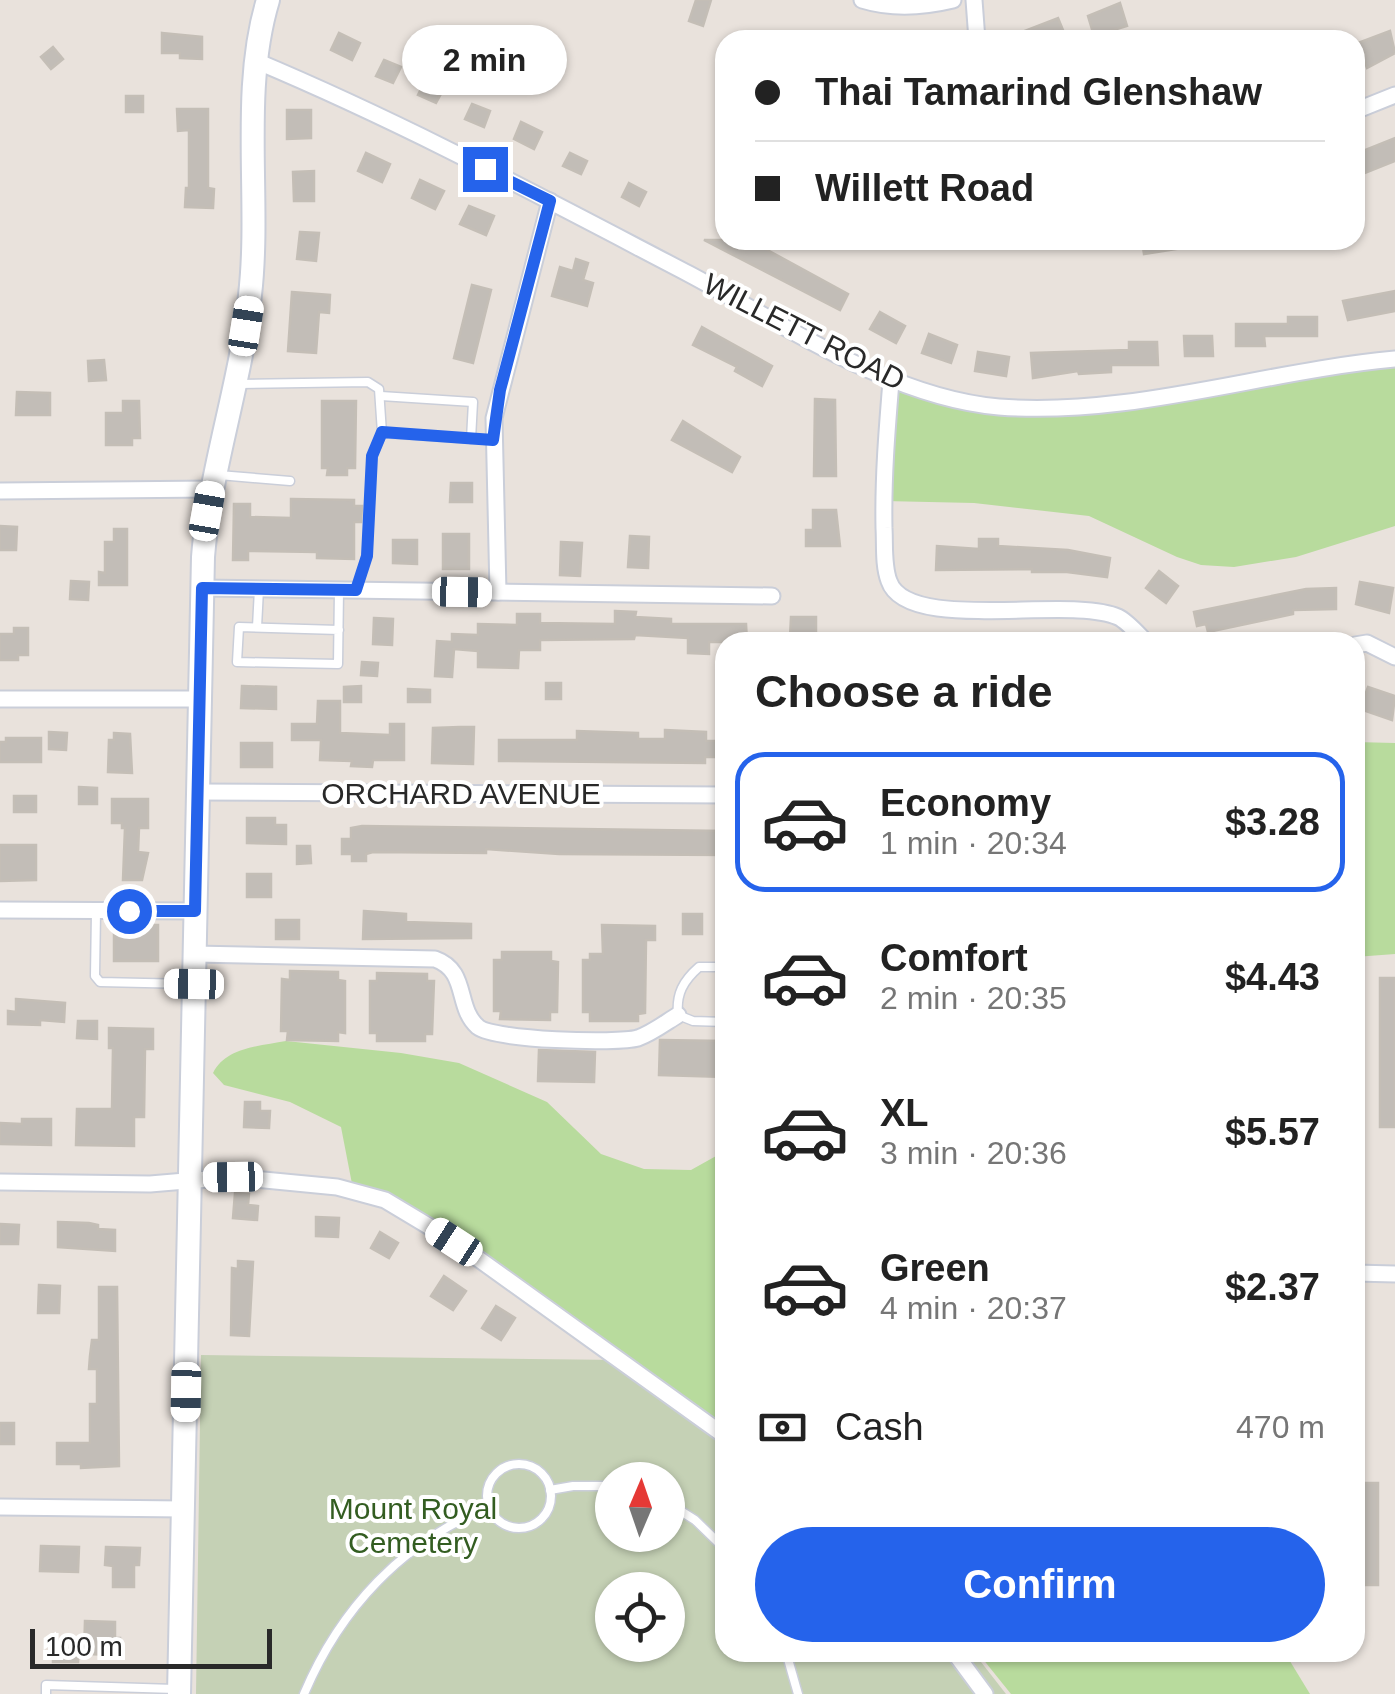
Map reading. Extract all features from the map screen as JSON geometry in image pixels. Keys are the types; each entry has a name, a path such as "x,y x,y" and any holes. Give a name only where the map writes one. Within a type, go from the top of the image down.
{"main road":[{"path":"179,1692 202,588 213,482 250,298 256,60 268,0"}],"street":[{"path":"862,0 928,6 953,0"},
{"path":"974,0 976,30"},
{"name":"WILLETT ROAD","path":"256,60 322,88 550,201 891,381 958,401 996,406 1110,406 1326,366 1395,359"},
{"path":"1365,107 1395,95"},
{"path":"498,592 493,440 500,390 550,201"},
{"path":"891,381 884,478 885,568 890,586 902,598 936,608 1072,610 1118,616 1135,632"},
{"path":"0,491 213,482"},
{"path":"202,588 772,596"},
{"path":"1365,643 1395,657"},
{"path":"0,699 199,698"},
{"name":"ORCHARD AVENUE","path":"197,792 715,795"},
{"path":"0,910 195,911"},
{"path":"194,954 435,960 452,967 478,1026 502,1037 632,1039 678,1016"},
{"path":"0,1182 150,1184 233,1177 353,1189 385,1200 454,1242 715,1429"},
{"path":"1365,1273 1395,1274"},
{"path":"0,1506 183,1509"},
{"path":"962,1662 986,1694"}],"lane":[{"path":"234,384 368,382 379,388 382,432 372,456 367,556 347,590 339,630 338,664 237,662 239,627 339,630"},
{"path":"382,396 472,402 471,439"},
{"path":"382,432 493,440"},
{"path":"213,482 290,482"},
{"path":"257,628 258,589"},
{"path":"96,910 95,976 100,982 194,984"},
{"path":"715,968 699,967 686,979 677,1000 678,1016 715,1021"},
{"path":"513,1464 536,1469 550,1490 548,1510 529,1526 503,1524 489,1508 489,1484 499,1471 513,1464"},
{"path":"550,1490 595,1486"},
{"path":"304,1694 336,1631 379,1578 433,1535 489,1508"},
{"path":"685,1513 715,1539"},
{"path":"789,1662 798,1694"},
{"path":"46,1694 46,1685 179,1692"}],"green space":[{"path":"1395,359 1395,526 1296,557 1234,567 1201,565 1089,516 974,503 884,501 891,381 1034,408"},
{"path":"1365,742 1395,743 1395,954 1365,956"},
{"path":"286,1041 459,1063 547,1102 601,1154 644,1169 691,1170 715,1157 715,1429 537,1300 353,1189 341,1127 290,1102 224,1085 213,1073 226,1058 255,1046"},
{"name":"Mount Royal Cemetery","path":"201,1355 621,1360 715,1428 715,1662 981,1662 1006,1694 196,1694"},
{"path":"985,1662 1290,1662 1310,1694 1011,1694"}],"building":[{"path":"696,0 711,0 703,26 689,21"},
{"path":"1120,3 1127,26 1092,30 1088,16"},
{"path":"1058,18 1063,30 1027,30"},
{"path":"1390,31 1395,53 1367,68 1365,40"},
{"path":"162,33 202,37 202,59 162,53"},
{"path":"339,33 360,43 352,60 331,50"},
{"path":"53,47 63,59 51,69 41,57"},
{"path":"384,60 401,67 393,83 376,76"},
{"path":"425,81 443,90 436,103 418,95"},
{"path":"126,96 143,96 143,112 126,112"},
{"path":"472,104 490,111 484,127 465,119"},
{"path":"177,109 208,109 208,188 214,189 213,208 185,207 189,188 189,130 178,131"},
{"path":"287,110 311,110 311,138 287,139"},
{"path":"521,122 542,132 534,149 514,139"},
{"path":"1395,138 1395,161 1365,173 1365,150"},
{"path":"366,153 390,164 382,182 358,171"},
{"path":"570,153 587,161 581,174 563,166"},
{"path":"314,171 314,201 294,201 293,172"},
{"path":"420,180 444,191 435,209 412,198"},
{"path":"629,183 646,192 639,206 622,197"},
{"path":"469,206 494,216 486,235 460,224"},
{"path":"300,232 319,233 316,261 297,259"},
{"path":"723,250 767,250 848,294 840,310"},
{"path":"576,259 588,263 583,280 593,283 587,306 552,296 560,267 573,271"},
{"path":"472,285 491,290 473,363 454,358"},
{"path":"1395,291 1395,311 1348,320 1343,301"},
{"path":"292,292 330,295 329,313 319,312 316,353 288,351"},
{"path":"880,312 905,326 896,343 870,329"},
{"path":"1288,317 1317,317 1317,336 1264,336 1265,346 1236,346 1236,324 1288,324"},
{"path":"702,327 772,366 762,386 735,371 737,367 693,345"},
{"path":"929,334 957,345 951,363 922,353"},
{"path":"1184,336 1212,336 1213,356 1185,356"},
{"path":"1129,342 1157,342 1158,365 1111,365 1111,372 1078,371 1033,378 1031,353 1129,350"},
{"path":"978,352 1009,357 1006,376 975,371"},
{"path":"104,360 106,380 89,381 88,361"},
{"path":"17,392 50,393 50,415 16,415"},
{"path":"815,399 835,400 836,476 814,476"},
{"path":"123,401 139,401 140,438 132,438 132,445 106,445 106,413 123,413"},
{"path":"322,401 356,401 355,468 347,468 347,475 327,475 328,468 322,468"},
{"path":"683,421 740,457 732,472 672,440"},
{"path":"451,483 472,483 472,502 450,502"},
{"path":"291,499 354,500 354,506 362,506 361,522 354,522 354,559 317,558 317,552 248,551 248,560 233,560 234,504 250,504 250,517 291,518"},
{"path":"813,510 836,510 840,546 806,546 806,530 813,530"},
{"path":"0,526 17,527 16,550 0,550"},
{"path":"114,529 127,529 127,585 99,585 99,572 105,573 105,542 114,542"},
{"path":"443,534 469,534 469,569 443,569"},
{"path":"630,536 649,537 648,568 628,567"},
{"path":"979,539 998,539 998,546 1068,550 1110,558 1107,577 1032,569 936,570 937,546 979,549"},
{"path":"393,540 417,540 417,564 393,563"},
{"path":"561,542 582,543 580,576 560,575"},
{"path":"1159,571 1178,586 1166,603 1146,588"},
{"path":"71,581 89,582 88,600 70,599"},
{"path":"1360,582 1393,588 1389,613 1356,604"},
{"path":"1336,588 1336,609 1293,610 1293,614 1208,632 1206,624 1197,626 1194,612 1306,589"},
{"path":"615,611 636,612 635,617 671,619 671,624 746,624 746,632 715,632 715,642 709,642 709,654 688,653 688,638 635,635 634,639 540,640 540,650 519,650 518,668 478,667 478,651 454,649 452,677 435,676 437,641 452,642 452,634 478,635 478,624 517,625 517,614 540,614 540,623 615,624"},
{"path":"791,617 816,617 816,632 790,632"},
{"path":"374,618 393,619 392,645 373,644"},
{"path":"14,628 28,628 28,655 18,655 18,660 0,660 0,634 14,634"},
{"path":"362,662 378,663 377,676 361,675"},
{"path":"546,683 561,683 561,699 546,699"},
{"path":"242,686 276,687 276,709 241,708"},
{"path":"361,686 361,702 344,702 344,687"},
{"path":"1368,687 1395,696 1392,720 1365,711"},
{"path":"408,689 430,690 430,702 408,702"},
{"path":"318,701 340,701 340,733 390,735 390,724 404,724 404,760 373,760 372,767 351,766 352,761 320,760 321,740 292,740 292,724 317,724"},
{"path":"474,727 473,764 432,763 433,728"},
{"path":"665,730 706,732 706,741 715,741 715,757 705,757 705,763 499,761 499,740 577,740 577,731 638,733 638,739 665,739"},
{"path":"49,732 67,733 66,750 49,749"},
{"path":"114,733 130,734 132,773 108,772 109,740 114,740"},
{"path":"6,738 41,738 41,762 0,762 0,742 6,742"},
{"path":"241,743 272,743 272,767 241,767"},
{"path":"79,787 97,788 97,804 79,804"},
{"path":"14,796 36,796 36,812 14,812"},
{"path":"112,799 148,799 148,828 139,828 138,852 148,853 142,880 123,880 125,828 122,823 112,823"},
{"path":"247,818 275,818 275,825 286,825 286,844 247,843"},
{"path":"351,828 715,831 715,855 559,854 486,849 486,853 373,852 366,854 366,861 352,861 352,854 342,854 342,839 351,839"},
{"path":"0,845 36,845 36,880 0,881"},
{"path":"297,846 310,846 311,863 297,864"},
{"path":"247,874 271,874 271,897 247,897"},
{"path":"364,911 406,914 406,922 471,924 471,938 363,939"},
{"path":"683,914 702,914 702,934 683,934"},
{"path":"276,920 299,920 299,939 276,939"},
{"path":"114,925 158,925 158,961 114,961"},
{"path":"602,925 655,926 655,940 646,940 645,1013 638,1014 638,1021 590,1021 590,1012 583,1012 583,960 590,960 590,954 603,954"},
{"path":"502,952 551,952 551,961 558,962 557,1012 550,1012 550,1020 500,1019 501,1011 494,1011 494,960 502,960"},
{"path":"290,971 338,972 338,980 345,981 345,1033 338,1032 338,1041 287,1040 288,1031 281,1031 282,979 290,980"},
{"path":"377,973 427,974 427,981 434,981 432,1034 425,1034 425,1041 377,1041 377,1033 370,1033 370,981 377,981"},
{"path":"1380,978 1395,978 1395,1127 1380,1127"},
{"path":"16,999 65,1003 64,1022 8,1024 8,1011 16,1012"},
{"path":"78,1021 97,1021 97,1039 77,1038"},
{"path":"109,1028 153,1029 153,1049 145,1049 144,1117 134,1117 134,1146 76,1145 77,1109 112,1109 113,1048 109,1048"},
{"path":"660,1040 715,1041 715,1077 659,1075"},
{"path":"539,1050 595,1052 594,1082 538,1081"},
{"path":"245,1102 260,1102 260,1111 270,1111 269,1128 244,1127"},
{"path":"22,1119 51,1119 51,1145 0,1144 0,1123 22,1124"},
{"path":"235,1193 249,1194 248,1205 258,1206 257,1220 233,1218"},
{"path":"316,1217 339,1218 338,1237 316,1236"},
{"path":"58,1222 89,1223 98,1225 98,1229 115,1230 115,1251 58,1247"},
{"path":"0,1224 19,1225 18,1244 0,1244"},
{"path":"380,1232 398,1243 389,1258 371,1248"},
{"path":"238,1261 253,1262 249,1336 231,1335 232,1268 238,1269"},
{"path":"444,1276 466,1291 453,1310 431,1296"},
{"path":"39,1285 60,1286 59,1313 38,1313"},
{"path":"99,1287 117,1287 119,1466 81,1468 81,1464 57,1464 57,1443 90,1443 90,1404 97,1404 97,1369 89,1369 92,1340 99,1340"},
{"path":"496,1306 515,1318 501,1340 482,1328"},
{"path":"0,1423 14,1423 14,1444 0,1444"},
{"path":"1365,1483 1378,1483 1378,1585 1365,1585"},
{"path":"41,1546 79,1547 78,1572 40,1571"},
{"path":"106,1547 140,1548 139,1565 134,1565 134,1587 113,1587 113,1566 105,1565"},
{"path":"85,1621 115,1622 120,1655 84,1654"},
{"path":"53,1648 79,1649 78,1662 53,1662"}],"route":[{"path":"129,911 195,911 202,588 356,590 367,556 372,456 382,432 493,440 500,390 550,201 485,169"}]}
